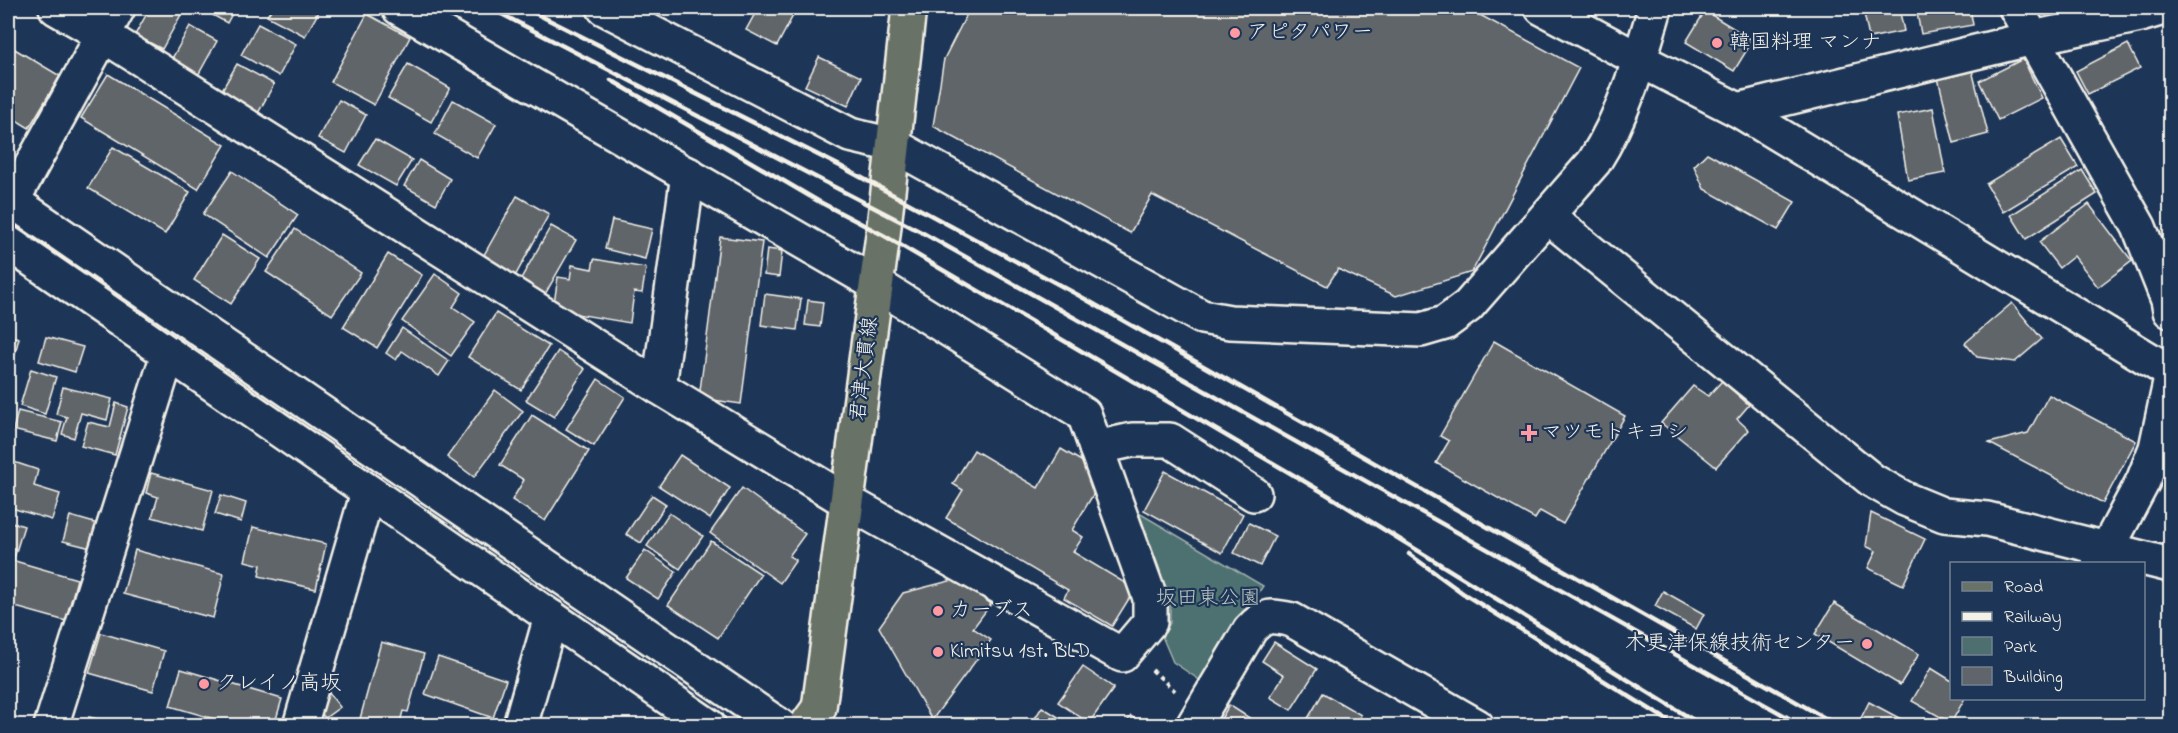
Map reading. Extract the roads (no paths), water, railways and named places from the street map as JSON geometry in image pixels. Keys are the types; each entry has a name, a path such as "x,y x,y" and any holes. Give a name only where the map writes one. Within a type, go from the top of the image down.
{"main road":[{"name":"君津大貫線","path":"806,726 819,708 848,502 909,8"}],"street":[{"path":"56,8 110,21 659,387 848,502 1122,655 1150,622 1150,598 1084,414 876,284 399,8"},
{"path":"604,8 850,135 893,145 1202,317 1230,322 1421,330 1444,323 1468,306 1594,162 1608,140 1640,60 1655,8"},
{"path":"1542,8 1738,110 2170,372"},
{"path":"2016,8 2139,227 2168,300 2170,311"},
{"path":"1738,110 2163,8"},
{"path":"110,21 10,199 780,726"},
{"path":"659,387 688,174"},
{"path":"1547,216 1873,481 1905,499 1944,515 1987,519 2103,557 2145,562"},
{"path":"8,243 709,726"},
{"path":"51,726 168,354"},
{"path":"2103,557 2156,448 2170,383"},
{"path":"1096,448 1132,440 1170,440 1254,494"},
{"path":"300,726 368,492"},
{"path":"2145,562 2170,565"},
{"path":"1197,719 1250,630 1260,619 1275,616 1292,620 1477,726"},
{"path":"520,726 551,617"}],"railway":[{"path":"490,8 923,233 1803,726"},
{"path":"525,8 840,166 1078,295 1839,726"},
{"path":"611,80 818,201 883,235 1326,494 1703,726"},
{"path":"1409,554 1464,594 1677,726"}],"place":[{"name":"アピタパワー","path":"1235,33"},
{"name":"韓国料理 マンナ","path":"1717,43"},
{"name":"マツモトキヨシ","path":"1529,433"},
{"name":"カーブス","path":"938,611"},
{"name":"木更津保線技術センター","path":"1867,644"},
{"name":"Kimitsu 1st. BLD","path":"938,652"},
{"name":"クレイノ高坂","path":"204,684"}],"park label":[{"name":"坂田東公園","path":"1208,599"}]}
